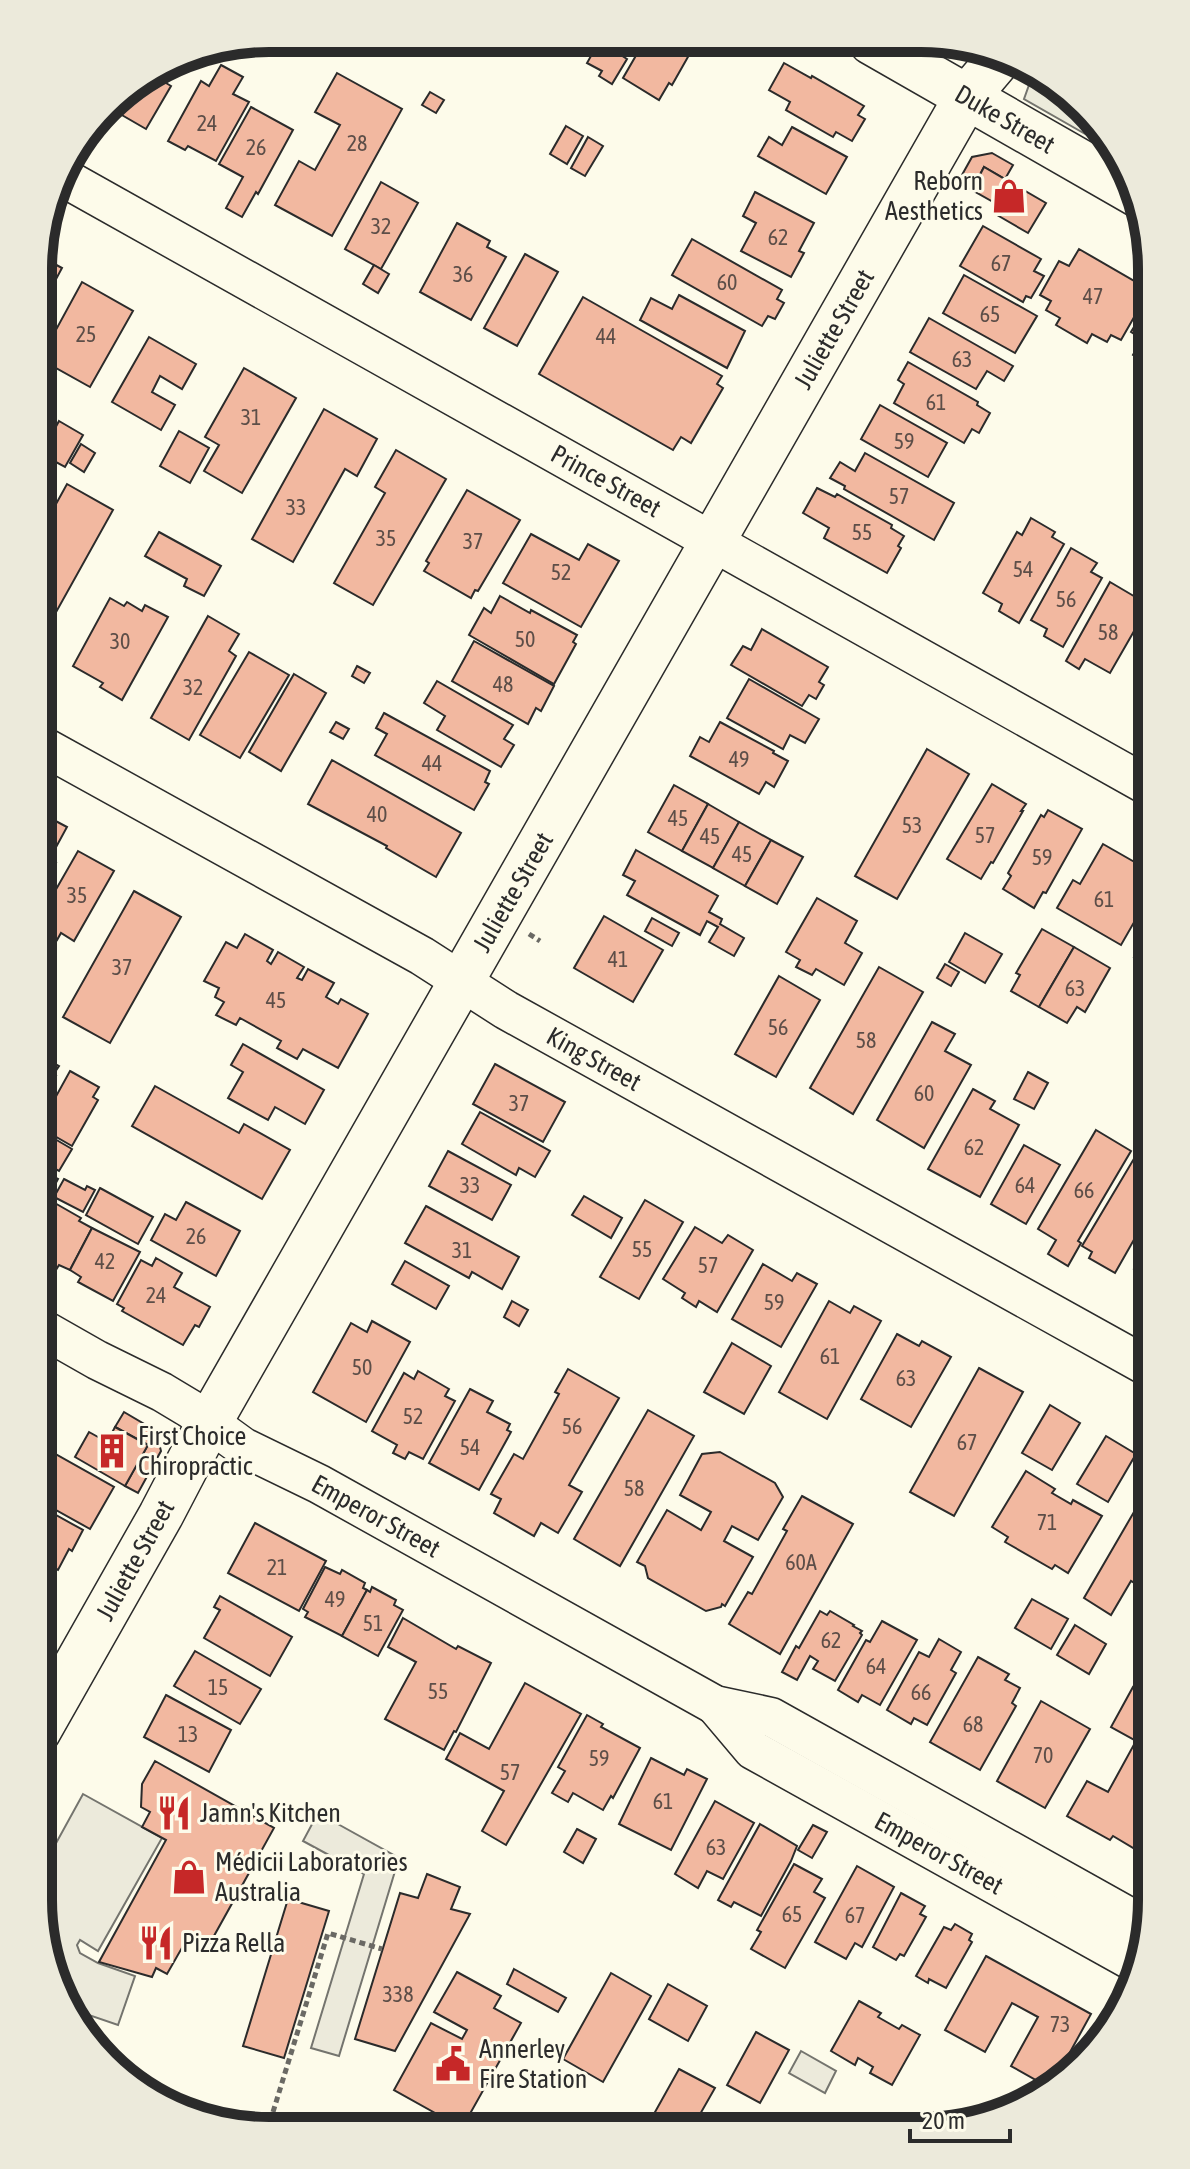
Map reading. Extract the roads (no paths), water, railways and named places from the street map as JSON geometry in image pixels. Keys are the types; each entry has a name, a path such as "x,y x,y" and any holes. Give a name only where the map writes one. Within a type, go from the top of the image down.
{"main road":[{"name":"Duke Street","path":"888,52 1121,185"},
{"name":"Juliette Street","path":"52,1707 161,1515 209,1423 966,98 994,65"}],"street":[{"name":"Prince Street","path":"71,182 1138,780"},
{"name":"King Street","path":"52,751 422,956 506,1010 1138,1361"},
{"name":"Emperor Street","path":"52,1334 162,1392 243,1447 319,1484 715,1705 771,1717 1137,1921"},
{"name":"Emperor Street","path":"715,1705 753,1750 1129,1959"}],"place":[{"name":"Reborn Aesthetics","path":"1009,196"},
{"name":"First Choice Chiropractic","path":"112,1451"},
{"name":"Jamn's Kitchen","path":"174,1813"},
{"name":"Médicii Laboratories Australia","path":"189,1877"},
{"name":"Pizza Rella","path":"156,1943"},
{"name":"Annerley Fire Station","path":"453,2064"}]}
